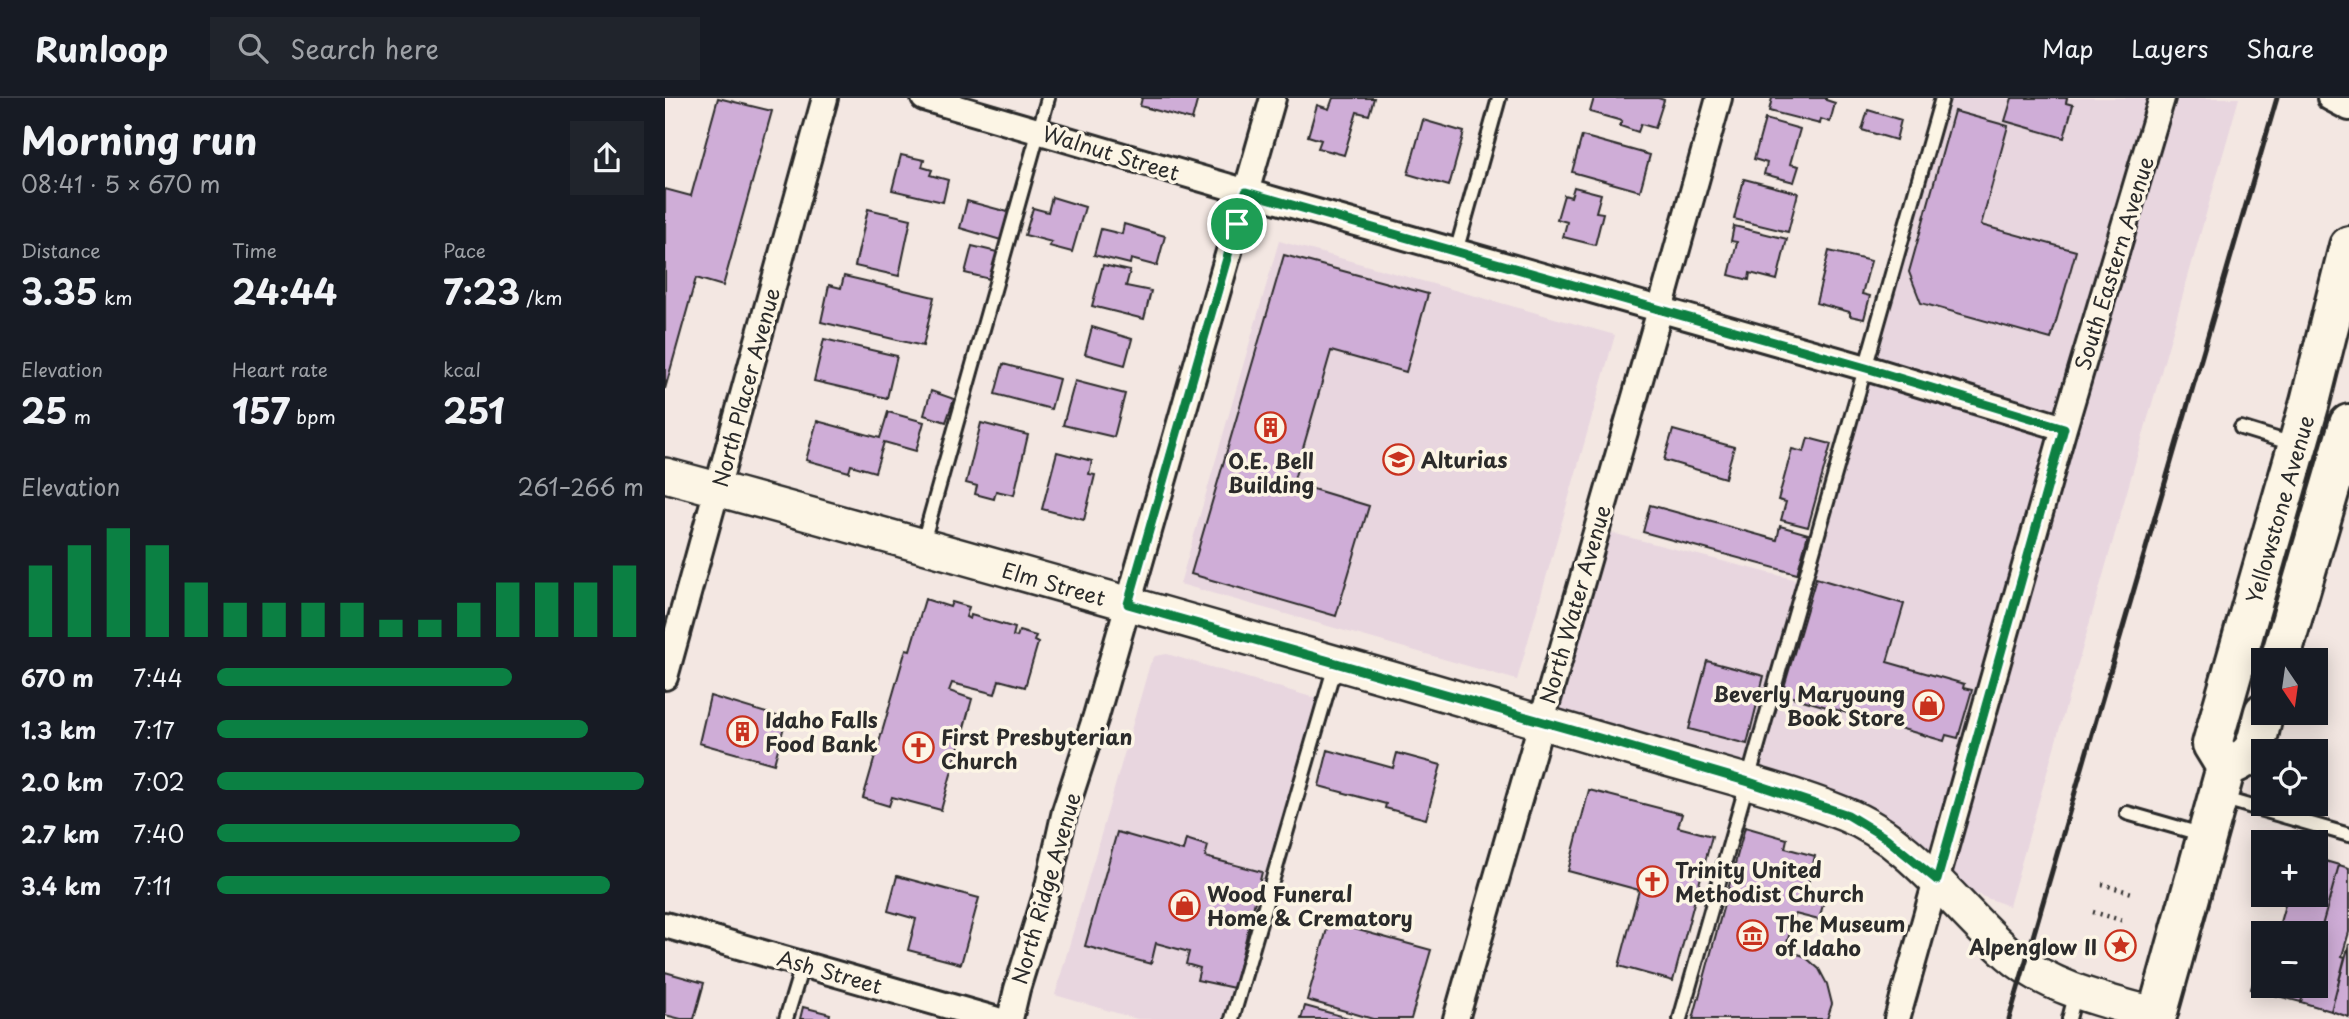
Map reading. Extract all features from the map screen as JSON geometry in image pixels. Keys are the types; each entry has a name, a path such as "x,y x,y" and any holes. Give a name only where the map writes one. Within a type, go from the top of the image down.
{"highway":[{"name":"Yellowstone Avenue","path":"2222,782 2212,744 2310,402 2349,246"},
{"name":"Yellowstone Avenue","path":"2284,648 2341,482 2349,424"},
{"path":"2156,1017 2222,782 2252,753 2260,725"}],"street":[{"name":"North Placer Avenue","path":"665,677 825,98"},
{"name":"Walnut Street","path":"924,98 1866,368 2064,428"},
{"name":"North Ridge Avenue","path":"1010,1019 1046,895 1065,811 1128,604 1273,98"},
{"name":"North Water Avenue","path":"1456,1019 1719,98"},
{"name":"South Eastern Avenue","path":"1897,1019 2064,428 2162,98"},
{"path":"2330,98 2349,108"},
{"name":"Elm Street","path":"665,475 1540,721 1749,782 1848,815 1886,838 1937,880 2010,956 2072,1006 2156,1017"},
{"name":"Ash Street","path":"665,925 994,1019"}],"lane":[{"path":"922,546 1048,98"},
{"path":"1456,251 1499,98"},
{"path":"1680,1019 1942,98"},
{"path":"2241,428 2297,446"},
{"path":"1232,1019 1331,679 1349,667"},
{"path":"2222,782 2349,835"},
{"path":"2127,813 2207,836"},
{"path":"786,1019 803,963"}],"path":[{"path":"2102,884 2132,893"},
{"path":"2093,912 2124,921"}],"shaded area":[{"path":"1942,98 2239,98 2009,906 1937,880 1886,838 1540,721 1596,529 1805,582"},
{"name":"Alturias","path":"1279,241 1615,335 1517,680 1180,584"},
{"path":"1167,654 1318,699 1224,1019 1137,1019 1055,995 1150,664 1155,656"}],"building":[{"path":"718,98 772,111 723,286 696,278 665,389 665,189 691,196"},
{"path":"1142,98 1198,98 1192,120 1140,106"},
{"path":"1333,98 1374,98 1369,115 1357,112 1344,155 1318,148 1321,140 1308,136 1317,105 1329,109"},
{"path":"1594,98 1664,100 1655,128 1641,124 1638,132 1620,126 1622,121 1590,112"},
{"path":"1772,98 1826,98 1835,103 1830,122 1821,119 1820,124 1769,111"},
{"path":"2012,98 2067,98 2066,103 2073,105 2064,138 2005,121"},
{"path":"1868,110 1901,120 1896,140 1862,130"},
{"path":"1954,111 2008,126 1981,225 2076,251 2051,339 1921,303 1909,272"},
{"path":"1765,119 1800,129 1790,164 1799,166 1794,182 1764,174 1767,163 1754,159"},
{"path":"1423,120 1464,132 1449,186 1408,174"},
{"path":"1582,136 1650,155 1640,191 1572,172"},
{"path":"901,155 924,160 922,167 932,170 930,175 948,180 943,202 892,190"},
{"path":"1744,179 1798,193 1788,232 1734,219"},
{"path":"1574,187 1601,194 1596,212 1603,213 1595,245 1563,237 1567,222 1557,219 1564,195 1571,197"},
{"path":"1052,197 1085,207 1072,252 1049,246 1052,242 1025,235 1033,208 1048,212"},
{"path":"967,201 1008,212 1001,240 960,228"},
{"path":"868,209 911,219 899,276 855,266"},
{"path":"1124,224 1165,236 1157,266 1131,259 1130,264 1094,255 1101,229 1122,234"},
{"path":"1734,226 1787,239 1777,280 1750,273 1749,280 1729,275 1737,242 1731,241"},
{"path":"972,246 997,252 990,279 965,273"},
{"path":"1829,251 1871,261 1862,294 1870,296 1864,319 1850,316 1850,312 1816,303"},
{"name":"O.E. Bell Building","path":"1284,255 1428,294 1406,372 1331,351 1293,483 1369,506 1336,616 1191,574"},
{"path":"1103,265 1130,271 1126,286 1151,291 1144,319 1092,306"},
{"path":"844,276 934,297 923,346 821,322 829,285 841,288"},
{"path":"1092,327 1132,339 1125,365 1085,354"},
{"path":"824,339 897,356 887,398 814,381"},
{"path":"1003,364 1059,379 1051,409 995,394"},
{"path":"1075,381 1125,394 1114,437 1063,425"},
{"path":"931,391 954,399 946,422 924,415"},
{"path":"888,412 924,422 916,451 884,442 875,472 851,465 849,472 806,460 817,421 880,438"},
{"path":"981,423 1028,435 1014,495 996,491 994,499 975,494 977,486 966,483"},
{"path":"1673,430 1734,447 1725,478 1664,460"},
{"path":"1808,438 1831,444 1808,527 1781,520 1786,502 1778,500 1792,449 1804,452"},
{"path":"1057,452 1092,461 1089,474 1095,475 1084,520 1042,509"},
{"path":"1650,505 1777,540 1780,526 1808,534 1797,574 1643,532"},
{"path":"1816,578 1904,604 1887,662 1964,684 1963,688 1972,690 1958,738 1946,735 1944,741 1782,694"},
{"name":"First Presbyterian Church","path":"925,599 950,607 952,602 969,607 966,617 970,619 971,615 1015,628 1013,636 1017,637 1019,631 1036,636 1034,641 1038,643 1025,687 999,680 995,694 952,683 949,691 972,699 941,810 892,797 889,806 863,798 906,649 910,650"},
{"path":"1707,661 1764,676 1747,744 1689,729"},
{"name":"Idaho Falls Food Bank","path":"710,696 786,719 774,764 699,743"},
{"path":"1328,750 1393,768 1397,753 1441,765 1426,819 1385,808 1386,804 1319,786"},
{"name":"Trinity United Methodist Church","path":"1589,790 1682,814 1678,827 1712,836 1673,981 1619,966 1639,890 1568,871"},
{"name":"The Museum of Idaho","path":"1745,827 1787,839 1785,848 1815,856 1807,888 1826,893 1819,920 1795,914 1785,950 1804,956 1819,969 1827,984 1832,1004 1827,1019 1693,1019"},
{"path":"1117,832 1183,851 1186,839 1208,846 1205,857 1262,872 1234,988 1197,980 1200,968 1186,964 1189,952 1156,943 1151,964 1085,946"},
{"path":"2328,862 2339,865 2328,904"},
{"path":"2339,865 2349,868 2349,932 2331,1011 2301,1002 2302,998 2328,998 2328,921 2323,921"},
{"path":"897,876 979,898 961,964 908,950 916,919 888,911"},
{"path":"2284,907 2327,907 2323,921 2280,921"},
{"path":"1329,922 1431,950 1411,1019 1373,1019 1307,1000"},
{"path":"2349,944 2349,1017 2331,1011"},
{"path":"665,972 704,983 694,1019 665,1015"},
{"path":"2286,998 2302,998 2301,1002"},
{"path":"1305,1006 1352,1019 1301,1019"},
{"path":"803,1007 830,1014 829,1019 800,1019"}],"railway":[{"path":"2009,1019 2277,98"}],"place":[{"name":"O.E. Bell Building","path":"1271,428"},
{"name":"Alturias","path":"1398,459"},
{"name":"Beverly Maryoung Book Store","path":"1928,705"},
{"name":"Idaho Falls Food Bank","path":"742,731"},
{"name":"First Presbyterian Church","path":"918,748"},
{"name":"Trinity United Methodist Church","path":"1652,881"},
{"name":"Wood Funeral Home & Crematory","path":"1184,905"},
{"name":"The Museum of Idaho","path":"1752,935"},
{"name":"Alpenglow II","path":"2120,946"}],"route":[{"path":"1246,192 1866,368 2064,428 1937,880 1886,838 1848,815 1749,782 1572,730 1128,604 1237,224 1246,192"}]}
